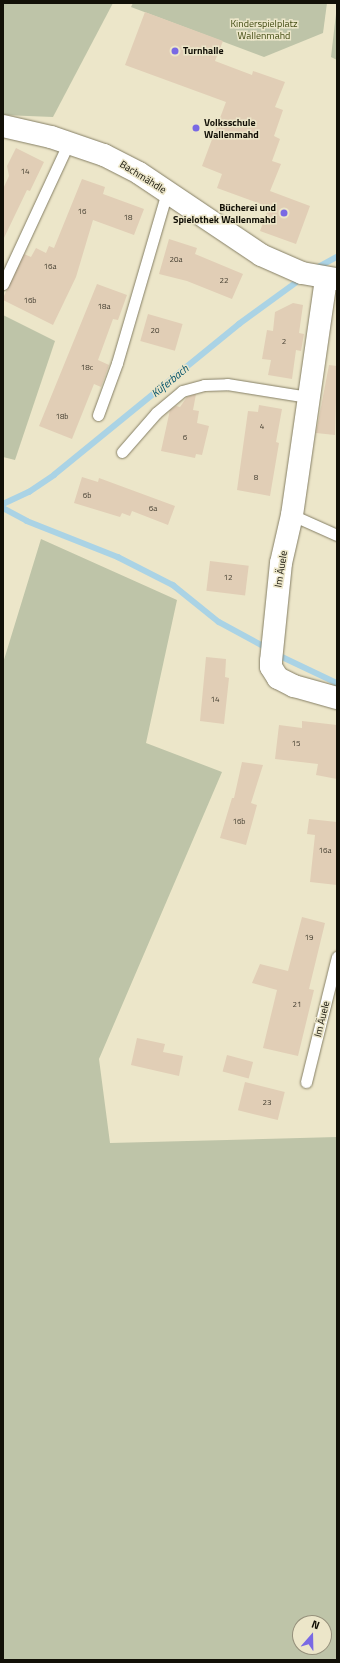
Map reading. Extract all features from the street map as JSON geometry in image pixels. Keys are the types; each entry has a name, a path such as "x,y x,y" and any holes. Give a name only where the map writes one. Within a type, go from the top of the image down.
{"street":[{"name":"Bachmähdle","path":"3,126 70,142 116,160 261,255 321,277"},
{"name":"Im Äuele","path":"321,277 308,397 292,515 282,564 272,631 271,668 278,678 294,686 337,698"}],"lane":[{"path":"3,284 70,142"},
{"path":"98,415 117,363 166,192"},
{"path":"122,452 156,413 182,391 204,385 227,384 308,397"},
{"path":"292,515 337,535"},
{"name":"Im Äuele","path":"306,1082 337,957"}],"green space":[{"path":"3,3 113,3 53,117 3,115"},
{"name":"Kinderspielplatz Wallenmahd","path":"133,3 327,3 323,33 264,57 131,7"},
{"path":"337,5 337,60 331,57"},
{"path":"3,315 55,341 15,460 3,457"},
{"path":"41,539 177,600 146,743 222,772 99,1059 110,1143 337,1137 337,1660 3,1660 3,663"}],"building":[{"path":"145,12 223,41 215,61 252,75 253,71 285,82 275,107 283,110 274,136 280,139 272,161 281,164 270,191 310,206 296,244 260,231 269,207 217,188 222,174 202,166 226,102 125,65"},
{"path":"16,148 44,162 30,191 27,190 3,240 3,189 9,176 7,166"},
{"path":"82,179 105,187 103,194 144,209 134,235 93,220 76,277 53,325 3,300 3,298 24,254 31,257 36,248 46,253 49,246 54,248"},
{"path":"169,239 197,248 195,254 243,274 232,299 187,281 159,274"},
{"path":"97,284 127,295 118,320 113,319 98,360 109,365 101,387 94,384 72,439 39,426"},
{"path":"293,303 303,305 299,333 304,334 301,351 296,350 292,379 268,375 271,360 262,359 267,330 273,331 275,312"},
{"path":"148,314 183,324 175,351 140,341"},
{"path":"329,365 337,366 335,435 316,433"},
{"path":"196,394 193,410 199,411 197,423 209,426 202,455 196,454 195,458 161,451 170,410 176,406 180,407 187,397"},
{"path":"259,405 282,409 276,442 279,443 270,496 237,490 248,411 258,412"},
{"path":"82,477 98,482 99,478 175,506 168,525 132,511 130,516 122,513 120,517 74,503"},
{"path":"210,561 249,566 245,596 206,591"},
{"path":"206,657 226,659 225,677 229,678 224,724 200,721"},
{"path":"302,721 337,725 337,779 316,775 318,764 275,759 279,725 302,728"},
{"path":"242,762 263,765 251,803 257,805 246,845 220,838 232,798 234,798"},
{"path":"309,819 337,822 337,885 310,882 315,835 307,834"},
{"path":"302,917 325,923 309,989 314,990 298,1056 263,1048 277,990 252,983 260,964 288,971"},
{"path":"137,1038 165,1044 163,1052 183,1056 179,1076 131,1065"},
{"path":"227,1055 253,1062 249,1078 223,1071"},
{"path":"245,1082 285,1092 278,1120 238,1110"}],"waterway":[{"name":"Küferbach","path":"315,269 337,257"},
{"name":"Küferbach","path":"3,504 29,492 54,475 239,324 301,279"},
{"path":"3,508 27,521 118,557 173,585 219,622 267,648"},
{"path":"276,654 337,683"}],"place":[{"name":"Turnhalle","path":"175,51"},
{"name":"Volksschule Wallenmahd","path":"196,128"},
{"name":"Bücherei und Spielothek Wallenmahd","path":"284,213"}]}
